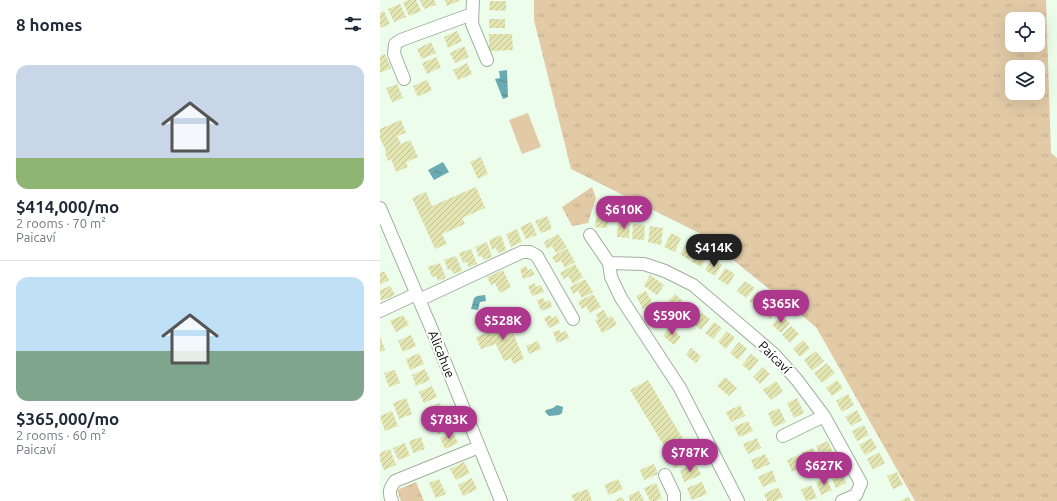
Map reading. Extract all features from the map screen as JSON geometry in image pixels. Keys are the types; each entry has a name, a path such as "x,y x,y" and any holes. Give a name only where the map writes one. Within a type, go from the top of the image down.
{"street":[{"path":"473,0 472,24 488,60"},
{"path":"404,79 394,54 395,44 401,40 472,14"},
{"name":"Alicahue","path":"380,208 501,501"},
{"path":"590,235 609,263 611,277 621,298 680,388 738,501"},
{"path":"380,311 417,297 522,252 530,252 537,256 573,319"},
{"name":"Paicaví","path":"609,263 644,264 665,271 694,285 774,354 797,380 824,416 861,483 856,495 842,501"},
{"path":"783,436 824,416"},
{"path":"392,501 390,489 396,481 479,447"},
{"path":"665,475 674,494 674,501"}],"green space":[{"path":"534,0 1046,0 1051,153 1057,158 1057,501 915,501 816,327 701,234 571,169 534,20"},
{"path":"528,113 541,147 522,154 509,120"},
{"path":"592,187 596,198 588,223 572,226 562,207"},
{"path":"416,482 424,501 401,501 397,490"}],"water":[{"path":"507,70 508,97 503,99 495,79 500,78 499,71"},
{"path":"443,162 449,172 434,180 428,170"},
{"path":"485,295 486,301 480,302 478,310 471,309 474,298"},
{"path":"557,405 563,407 562,413 559,415 549,416 545,412 546,410"}],"building":[{"path":"416,0 421,11 409,16 403,2"},
{"path":"420,0 434,0 436,5 424,9"},
{"path":"445,0 461,0 447,6"},
{"path":"490,1 506,1 506,11 489,10"},
{"path":"400,4 406,17 394,22 388,9"},
{"path":"384,11 390,24 380,28 380,13"},
{"path":"489,19 505,19 505,28 489,28"},
{"path":"457,31 462,41 448,48 444,37"},
{"path":"489,34 512,34 513,50 489,51"},
{"path":"431,42 436,53 422,59 417,49"},
{"path":"464,46 469,57 455,63 450,53"},
{"path":"385,54 391,68 380,73 380,56"},
{"path":"436,57 441,67 427,74 422,63"},
{"path":"467,63 472,74 458,80 453,70"},
{"path":"427,80 432,90 418,97 413,86"},
{"path":"397,84 403,98 392,102 386,88"},
{"path":"401,120 406,133 397,136 401,144 410,140 418,157 406,162 408,167 396,172 391,159 388,161 386,151 380,138 380,129"},
{"path":"481,157 488,174 478,179 470,162"},
{"path":"476,187 485,208 462,218 465,224 442,234 447,244 435,249 412,198 426,192 432,206"},
{"path":"597,211 609,212 607,228 595,227"},
{"path":"547,216 552,229 541,233 535,221"},
{"path":"531,222 537,235 526,239 520,227"},
{"path":"618,222 630,223 629,238 617,237"},
{"path":"633,224 645,225 644,240 632,239"},
{"path":"650,226 663,228 661,245 648,242"},
{"path":"517,229 522,242 511,247 506,234"},
{"path":"671,233 681,238 675,252 664,247"},
{"path":"558,234 567,247 556,253 552,246 547,249 544,242"},
{"path":"501,235 506,250 498,253 496,248 492,250 489,240"},
{"path":"487,242 492,257 484,260 482,256 479,257 475,247"},
{"path":"687,243 696,249 689,260 680,254"},
{"path":"567,248 575,262 565,268 561,261 556,263 552,257"},
{"path":"471,249 477,264 468,267 467,262 463,263 459,253"},
{"path":"698,250 708,256 701,267 691,261"},
{"path":"456,256 462,271 453,274 451,269 448,270 444,260"},
{"path":"712,259 722,265 715,276 705,270"},
{"path":"440,263 446,278 438,281 436,276 432,277 428,267"},
{"path":"575,264 583,277 573,284 568,276 564,279 560,273"},
{"path":"526,266 528,270 532,269 535,275 523,279 520,269"},
{"path":"725,268 735,274 728,285 718,279"},
{"path":"503,270 511,287 500,293 495,283 491,285 487,277"},
{"path":"384,271 389,280 380,285 380,273"},
{"path":"650,275 664,285 657,295 644,286"},
{"path":"585,279 593,292 582,298 578,291 573,294 570,287"},
{"path":"745,281 755,288 746,298 737,291"},
{"path":"535,283 536,287 541,285 544,292 532,296 528,286"},
{"path":"390,286 395,295 381,301 380,290"},
{"path":"646,291 653,304 643,309 636,296"},
{"path":"758,291 767,297 759,308 749,301"},
{"path":"593,294 601,307 590,313 586,306 582,309 578,302"},
{"path":"675,294 684,302 674,313 665,305"},
{"path":"543,298 545,302 550,300 552,307 541,311 537,300"},
{"path":"769,301 778,308 770,319 761,312"},
{"path":"688,303 696,310 687,321 679,314"},
{"path":"604,310 608,318 612,316 617,325 602,333 595,320 598,319 596,314"},
{"path":"702,313 710,319 701,330 693,323"},
{"path":"403,315 409,325 396,332 390,321"},
{"path":"550,315 552,318 557,316 560,323 549,328 544,318"},
{"path":"781,315 790,323 781,333 772,325"},
{"path":"501,317 514,318 513,333 524,359 513,364 511,358 504,361 496,344 481,349 476,337 500,328"},
{"path":"714,322 722,328 713,339 705,333"},
{"path":"791,326 799,334 790,343 782,335"},
{"path":"670,327 681,337 674,345 663,336"},
{"path":"559,330 561,333 566,331 569,338 557,343 553,332"},
{"path":"727,331 735,338 726,349 718,342"},
{"path":"411,335 416,346 403,352 398,341"},
{"path":"380,336 385,350 380,352"},
{"path":"803,340 810,348 800,357 793,349"},
{"path":"538,341 541,349 529,354 526,346"},
{"path":"739,342 747,349 738,360 730,353"},
{"path":"691,348 701,356 696,363 686,355"},
{"path":"816,351 824,361 812,371 804,360"},
{"path":"419,353 424,364 410,370 406,359"},
{"path":"751,354 759,360 750,371 742,365"},
{"path":"827,363 835,373 822,383 814,373"},
{"path":"763,367 770,374 760,384 753,377"},
{"path":"425,369 430,380 416,386 412,375"},
{"path":"395,370 400,383 389,387 384,373"},
{"path":"725,377 737,388 729,396 717,386"},
{"path":"648,380 683,439 666,449 630,390"},
{"path":"837,380 843,388 832,396 826,388"},
{"path":"776,381 783,391 771,400 763,390"},
{"path":"432,386 437,397 424,403 419,392"},
{"path":"848,394 854,405 842,412 836,401"},
{"path":"406,398 412,414 399,419 393,403"},
{"path":"797,398 804,413 794,418 787,403"},
{"path":"440,403 444,414 431,419 426,408"},
{"path":"740,405 745,416 731,422 726,412"},
{"path":"779,408 786,422 774,427 768,413"},
{"path":"857,410 862,420 851,426 845,417"},
{"path":"392,411 398,426 385,431 380,416"},
{"path":"447,418 451,429 438,434 433,423"},
{"path":"748,421 753,431 739,437 734,427"},
{"path":"864,425 869,435 857,441 852,431"},
{"path":"453,432 458,443 445,449 440,438"},
{"path":"421,437 425,449 413,453 409,441"},
{"path":"757,438 761,448 748,454 743,444"},
{"path":"871,438 877,448 865,455 859,445"},
{"path":"828,441 833,453 821,458 816,446"},
{"path":"405,443 410,456 398,460 393,448"},
{"path":"813,448 818,460 807,465 802,453"},
{"path":"390,449 396,465 384,470 380,460 380,453"},
{"path":"687,449 692,461 674,468 669,457"},
{"path":"879,452 885,463 873,470 867,459"},
{"path":"765,454 770,464 755,470 751,460"},
{"path":"799,455 804,467 792,472 787,460"},
{"path":"464,462 470,473 456,480 450,469"},
{"path":"654,464 658,474 644,480 640,470"},
{"path":"696,464 701,475 684,482 680,470"},
{"path":"772,470 776,481 763,487 758,477"},
{"path":"841,471 846,483 836,488 830,475"},
{"path":"897,472 903,485 893,489 887,476"},
{"path":"472,478 477,489 463,496 458,485"},
{"path":"826,478 832,490 821,495 816,482"},
{"path":"439,479 446,494 436,498 429,483"},
{"path":"618,479 623,489 609,495 604,485"},
{"path":"702,482 707,494 692,500 687,488"},
{"path":"656,483 662,498 656,501 650,501 644,488"},
{"path":"811,485 817,498 806,501 801,490"},
{"path":"778,487 783,497 775,501 767,501 764,494"},
{"path":"588,489 592,501 574,501 571,495"},
{"path":"639,491 644,501 630,501 628,496"},
{"path":"622,497 624,501 614,501"},
{"path":"909,497 911,501 900,501"}]}
